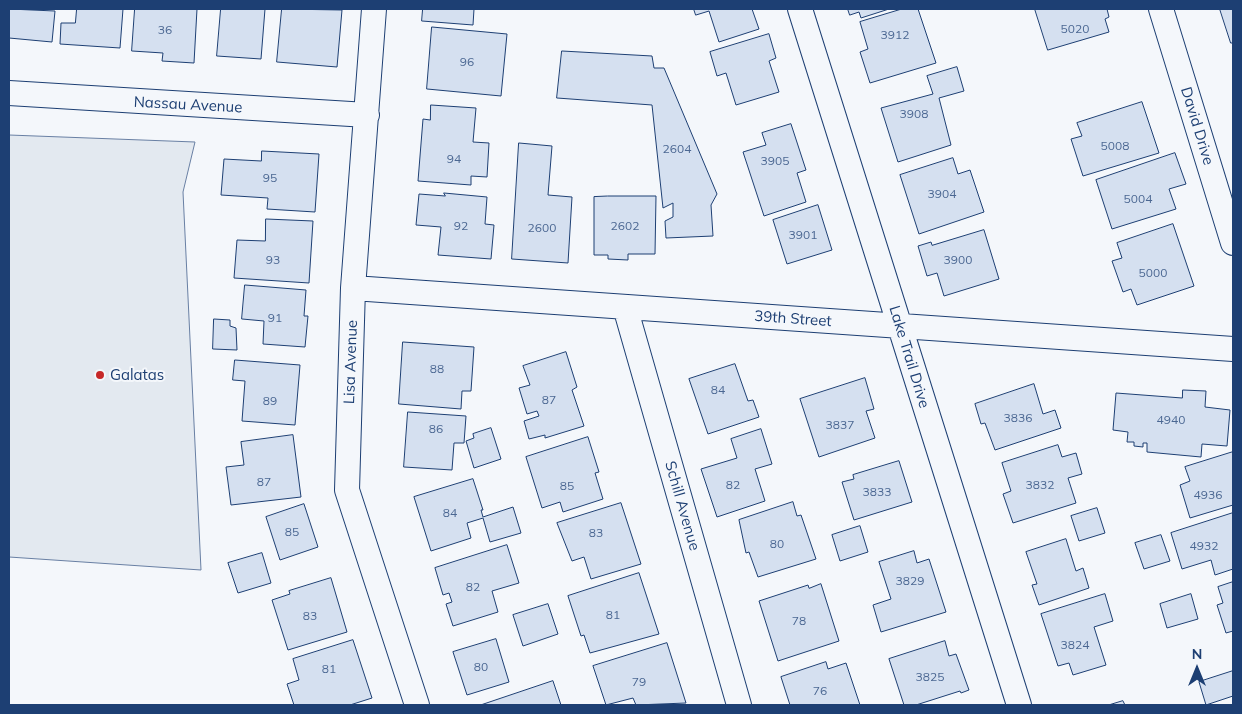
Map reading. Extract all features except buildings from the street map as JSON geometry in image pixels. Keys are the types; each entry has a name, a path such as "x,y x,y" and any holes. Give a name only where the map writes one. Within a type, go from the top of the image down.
{"street":[{"name":"Lisa Avenue","path":"374,9 353,288 347,490 418,705"},
{"name":"Lake Trail Drive","path":"800,9 1019,705"},
{"name":"David Drive","path":"1161,9 1233,243"},
{"name":"Nassau Avenue","path":"9,93 367,115"},
{"name":"39th Street","path":"353,288 1233,350"},
{"name":"Schill Avenue","path":"625,307 739,705"}],"shaded area":[{"name":"Galatas","path":"9,135 195,142 183,192 201,570 9,557"}],"place":[{"name":"Galatas","path":"100,375"}]}
